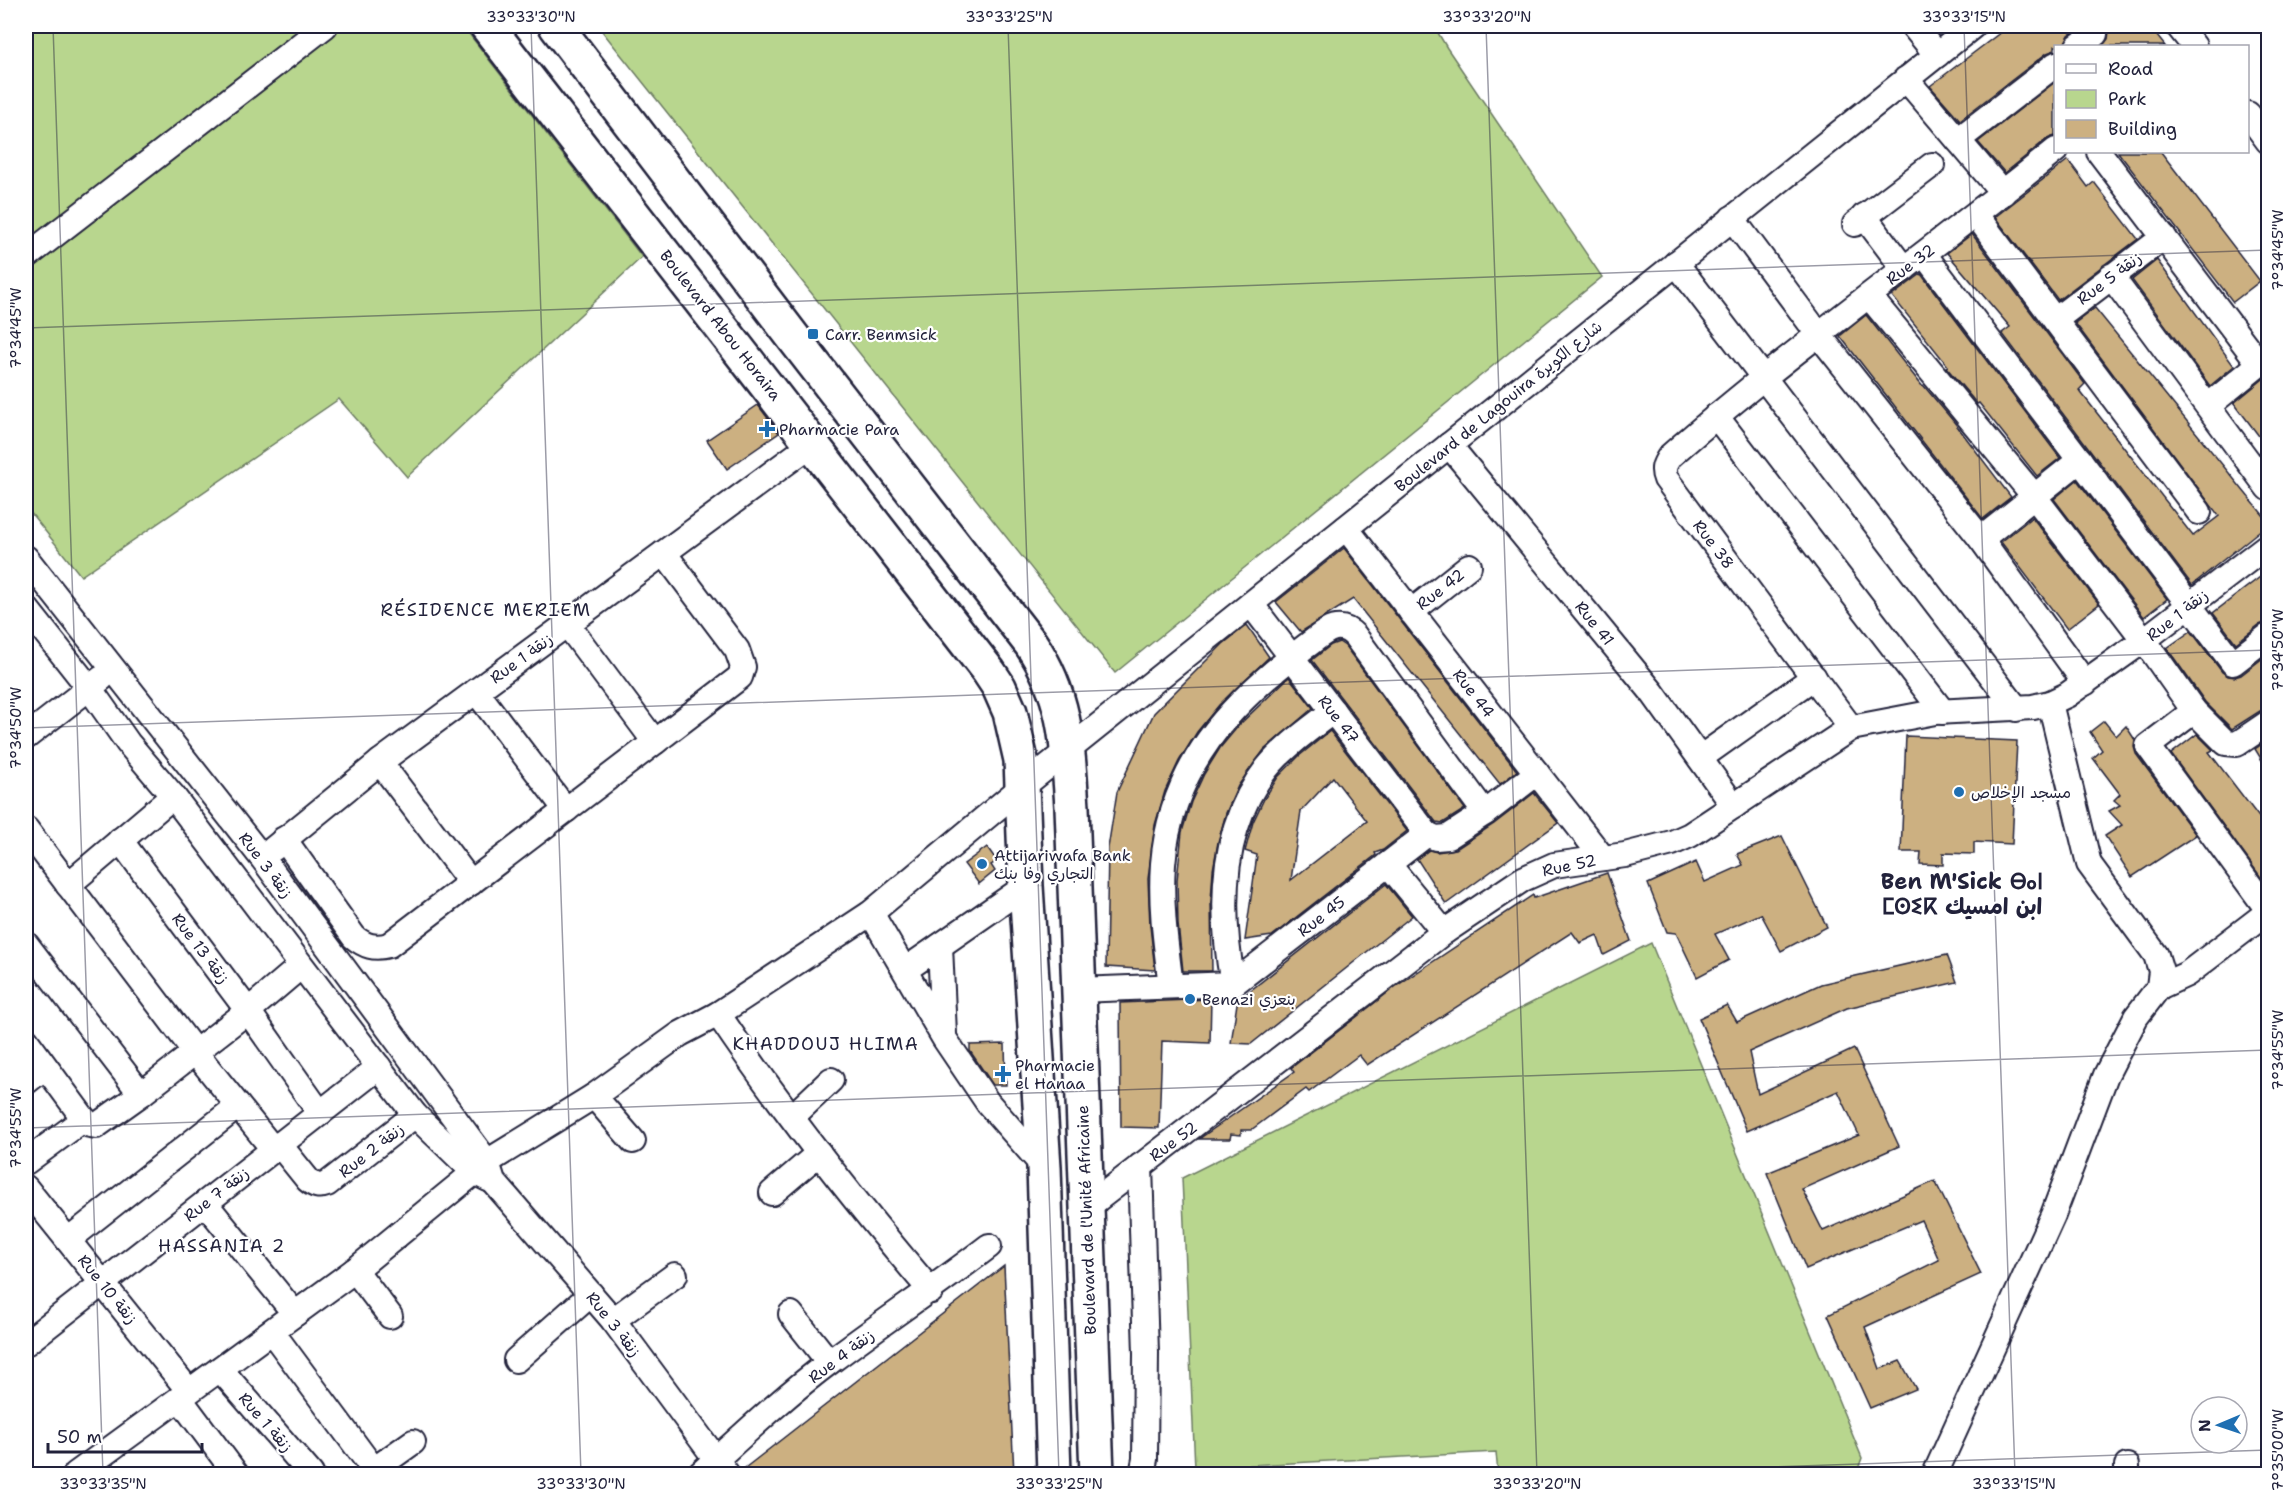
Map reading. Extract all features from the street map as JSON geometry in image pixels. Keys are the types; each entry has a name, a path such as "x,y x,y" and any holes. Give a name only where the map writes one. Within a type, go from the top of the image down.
{"main road":[{"name":"Boulevard Abou Horaira","path":"487,26 813,443 999,687 1017,736 1022,787"},
{"path":"556,26 1031,644 1048,671 1058,697 1068,750"},
{"name":"Boulevard de l'Unité Africaine","path":"1068,750 1097,1474"},
{"path":"1022,787 1044,1167 1054,1474"}],"street":[{"path":"26,257 325,26"},
{"path":"1913,26 1937,55"},
{"name":"Boulevard de Lagouira شارع الكويرة","path":"76,1474 272,1332 485,1172 680,1034 718,1014 871,914 1022,787 1973,26"},
{"path":"1958,140 2054,65"},
{"path":"1906,79 2003,193"},
{"path":"2249,117 2268,141"},
{"name":"Rue 32","path":"1764,378 1923,254 1977,215 2054,151"},
{"path":"2100,153 2164,237 2264,360 2208,406"},
{"path":"1904,269 1860,220 1932,165"},
{"path":"1977,215 2199,512"},
{"path":"1732,219 1819,335 1981,539 2085,683"},
{"name":"Rue 5 زنقة","path":"2055,320 2164,237"},
{"path":"1923,254 2233,663 2268,636"},
{"path":"1676,263 2017,709"},
{"path":"2111,276 2265,478"},
{"path":"1869,296 2034,496 2144,640 2194,711 2226,743 2237,744 2268,723"},
{"name":"Rue 38","path":"1764,378 1670,456 1663,471 1666,479 1851,728"},
{"path":"1716,416 1943,711"},
{"name":"Rue 1 زنقة","path":"238,884 284,839 380,762 813,443"},
{"name":"Rue 41","path":"1449,445 1652,692 1734,806"},
{"path":"1981,539 2080,460"},
{"name":"Rue 44","path":"1346,528 1603,858"},
{"name":"Rue 1 زنقة","path":"2085,683 2268,545"},
{"path":"284,839 354,937 364,945 378,948 389,945 740,677 743,667 737,650 664,553"},
{"name":"Rue 3 زنقة","path":"26,558 263,859 485,1172 613,1320 714,1470"},
{"name":"Rue 42","path":"1411,612 1469,566"},
{"name":"Rue 47","path":"1251,604 1427,834"},
{"name":"Rue 3 زنقة","path":"26,608 415,1115 485,1172"},
{"path":"567,624 656,742"},
{"path":"1172,987 1166,949 1162,886 1166,845 1174,809 1198,755 1213,733 1239,703 1291,657 1329,630 1341,627 1348,629 1485,813"},
{"path":"26,737 113,669"},
{"path":"1700,758 1814,677"},
{"name":"Rue 52","path":"1085,1209 1444,932 1537,871 1554,865 1625,855 1672,843 1690,835 1851,728 1943,711 2017,709 2050,703 2085,683"},
{"path":"476,691 566,810"},
{"path":"2050,703 2085,854 2094,873 2157,955 2161,971 2159,987"},
{"path":"1078,990 1233,984 1226,929 1226,892 1230,856 1238,822 1250,794 1266,769 1288,746 1332,711"},
{"path":"1935,1474 2053,1215 2106,1075 2136,1017 2159,987 2187,974 2268,911 2148,746 2194,711"},
{"path":"380,762 471,883"},
{"path":"1427,834 1436,838 1448,837 1485,813 1537,773"},
{"path":"68,885 172,796"},
{"path":"26,829 195,1052 238,1106 276,1147"},
{"name":"Rue 45","path":"1233,984 1427,834"},
{"name":"Rue 13 زنقة","path":"120,840 248,1011 320,1113"},
{"path":"1388,864 1444,932"},
{"path":"905,970 1026,886"},
{"path":"871,914 944,1038 988,1103 1044,1167"},
{"path":"26,944 141,1094"},
{"path":"940,946 944,1038"},
{"path":"26,1162 141,1094 248,1011 301,966"},
{"path":"718,1014 766,1087 792,1117 868,1218 931,1291"},
{"path":"26,1040 45,1067 92,1121"},
{"path":"26,1082 45,1067"},
{"name":"Rue 7 زنقة","path":"26,1343 379,1067"},
{"path":"792,1117 831,1080"},
{"path":"594,1096 633,1141"},
{"path":"68,1240 238,1106"},
{"name":"Rue 2 زنقة","path":"276,1147 314,1185 320,1187 327,1184 415,1115"},
{"path":"772,1193 819,1153"},
{"path":"1140,1166 1146,1353 1145,1459 1142,1474"},
{"name":"Rue 10 زنقة","path":"26,1188 103,1282 185,1395"},
{"path":"205,1203 295,1314"},
{"name":"Rue 4 زنقة","path":"714,1470 762,1418 830,1362 931,1291 989,1246"},
{"path":"355,1270 390,1316"},
{"path":"613,1320 675,1275"},
{"path":"516,1360 591,1294"},
{"path":"791,1314 830,1362"},
{"path":"272,1332 371,1472 413,1443"},
{"name":"Rue 1 زنقة","path":"220,1369 311,1474"},
{"path":"185,1395 222,1470"}],"green space":[{"path":"26,26 463,26 642,257 407,477 339,399 81,576 26,507"},
{"path":"598,26 1434,26 1602,277 1115,673"},
{"path":"1651,943 1862,1458 1856,1474 1498,1474 1496,1452 1195,1468 1182,1178"}],"building":[{"path":"2009,26 2082,26 2069,35 2064,45 2054,45 2054,50 2047,53 1960,120 1930,86"},
{"path":"2106,26 2149,26 2164,45 2103,45 2108,39 2109,32"},
{"path":"2054,83 2054,136 2047,139 2005,173 1978,142"},
{"path":"2119,153 2162,153 2260,281 2233,302"},
{"path":"2068,160 2088,187 2094,182 2138,239 2058,300 1995,217"},
{"path":"1972,234 2085,384 2079,390 2193,536 2219,516 2075,323 2095,308 2268,521 2268,524 2192,585 2002,333 2010,327 1947,253"},
{"path":"2157,260 2234,366 2210,386 2132,280"},
{"path":"1921,274 2060,458 2037,476 1979,403 1977,404 1946,367 1948,366 1892,296"},
{"path":"1866,315 1954,422 2011,497 1983,519 1840,336"},
{"path":"2268,375 2268,448 2234,403"},
{"path":"758,405 779,433 727,469 707,440"},
{"path":"2077,480 2167,599 2144,617 2054,499"},
{"path":"2032,517 2099,604 2067,629 2001,542"},
{"path":"1344,548 1517,771 1500,784 1353,599 1301,632 1276,602"},
{"path":"2268,571 2268,622 2259,625 2236,643 2213,613"},
{"path":"1247,625 1269,657 1219,705 1197,732 1179,761 1165,791 1155,825 1148,879 1155,970 1106,967 1108,848 1117,792 1154,713 1223,644"},
{"path":"2191,631 2222,672 2228,676 2241,675 2268,654 2268,709 2260,711 2232,729 2205,702 2167,648"},
{"path":"1339,642 1345,646 1465,809 1443,823 1436,822 1312,660 1331,645"},
{"path":"1289,677 1313,708 1264,750 1238,786 1226,813 1213,870 1212,971 1183,971 1178,924 1177,880 1182,832 1191,802 1220,748 1240,724"},
{"path":"2104,721 2116,736 2126,726 2135,740 2136,754 2196,835 2132,877 2105,836 2122,825 2109,811 2120,805 2114,800 2120,794 2093,758 2102,750 2090,732"},
{"path":"1330,731 1407,831 1383,850 1375,853 1376,855 1272,936 1245,940 1257,855 1245,851 1253,822 1278,777 1299,756","holes":["1333,777 1367,821 1291,880 1301,811"]},
{"path":"2197,734 2213,750 2209,752 2268,829 2268,887 2171,754"},
{"name":"مسجد الإخلاص","path":"1906,736 2017,741 2012,844 1974,842 1974,854 1943,853 1943,865 1920,864 1921,852 1901,852"},
{"path":"2268,740 2268,770 2255,749"},
{"path":"1534,793 1558,823 1446,904 1417,859 1429,850 1437,852 1456,849 1494,824"},
{"path":"1782,836 1827,927 1781,951 1761,914 1715,934 1729,960 1697,977 1676,933 1667,932 1648,884 1696,862 1705,882 1743,865 1737,854"},
{"path":"987,847 997,861 991,865 995,871 979,884 964,864"},
{"path":"1607,873 1631,941 1604,955 1597,935 1580,943 1572,932 1367,1065 1359,1055 1309,1092 1306,1089 1251,1130 1241,1130 1241,1135 1231,1134 1230,1139 1199,1139 1294,1072 1291,1068 1395,987 1533,895 1534,898"},
{"path":"1386,884 1412,916 1251,1044 1231,1043 1238,997 1242,997"},
{"path":"1947,955 1957,982 1847,1008 1749,1052 1758,1094 1854,1049 1899,1146 1802,1189 1823,1231 1935,1181 1981,1274 1865,1327 1880,1369 1900,1361 1916,1389 1870,1408 1828,1315 1939,1260 1921,1220 1806,1269 1767,1173 1859,1135 1838,1091 1747,1131 1699,1018 1727,1005 1737,1022 1821,984"},
{"path":"1211,999 1210,1043 1162,1041 1159,1128 1121,1127 1120,1003"},
{"path":"1005,1044 1006,1085 993,1085 970,1051 970,1045"},
{"path":"1004,1266 1014,1474 741,1474 741,1471"}],"place":[{"name":"Carr. Benmsick","path":"813,334"},
{"name":"Pharmacie Para","path":"767,429"},
{"name":"مسجد الإخلاص","path":"1959,792"},
{"name":"Attijariwafa Bank التجاري وفا بنك","path":"982,864"},
{"name":"Benazi بنعزي","path":"1190,999"},
{"name":"Pharmacie el Hanaa","path":"1003,1074"}],"district":[{"name":"RÉSIDENCE MERIEM","path":"486,610"},
{"name":"Ben M'Sick ⴱⴰⵏ ⵎⵙⵉⴽ ابن امسيك","path":"1962,894"},
{"name":"KHADDOUJ HLIMA","path":"826,1044"},
{"name":"HASSANIA 2","path":"222,1246"}]}
